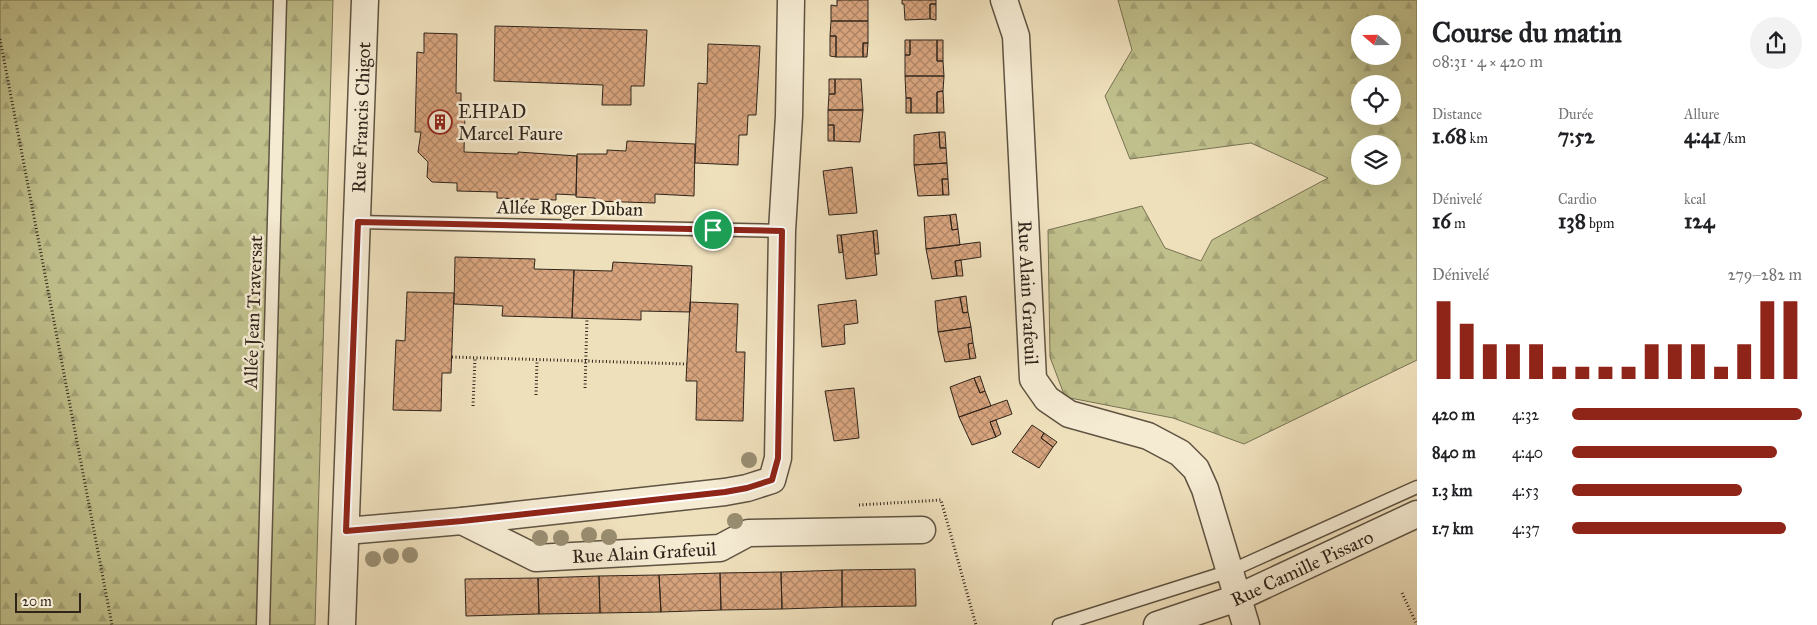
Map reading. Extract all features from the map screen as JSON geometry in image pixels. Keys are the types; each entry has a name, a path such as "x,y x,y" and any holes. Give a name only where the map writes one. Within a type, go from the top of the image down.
{"street":[{"name":"Rue Francis Chigot","path":"342,625 365,0"},
{"path":"346,531 462,521 725,492 747,488 772,480 778,458 782,231 789,116 791,0"},
{"name":"Rue Alain Grafeuil","path":"1004,0 1016,36 1033,379 1047,399 1069,414 1148,436 1180,453 1196,469 1205,489 1246,625"},
{"name":"Rue Camille Pissaro","path":"1157,625 1237,598 1417,514"},
{"name":"Rue Alain Grafeuil","path":"462,521 536,558 720,548 748,533 922,530"}],"lane":[{"name":"Allée Jean Traversat","path":"262,625 280,0"},
{"name":"Allée Roger Duban","path":"358,222 782,231"},
{"path":"1059,625 1230,572 1417,487"}],"path":[{"path":"0,39 112,625"},
{"path":"585,388 587,318"},
{"path":"452,357 687,364"},
{"path":"473,406 475,358"},
{"path":"536,395 537,360"},
{"path":"1402,592 1417,625"}],"green space":[{"path":"0,0 333,0 315,625 0,625"},
{"path":"1118,0 1417,0 1417,360 1244,444 1173,418 1065,397 1050,357 1048,230 1142,206 1165,248 1201,261 1212,240 1328,178 1251,143 1130,159 1105,96 1132,50"}],"building":[{"path":"837,0 868,0 868,21 831,21 831,5 837,6"},
{"path":"902,0 936,0 936,4 930,4 930,19 905,20"},
{"path":"930,4 936,4 936,20 930,19"},
{"path":"831,21 868,21 868,43 863,43 863,57 836,57 836,36 830,36"},
{"path":"495,26 647,30 644,86 631,86 631,105 602,105 603,85 494,81"},
{"name":"EHPAD Marcel Faure","path":"424,33 457,34 456,93 461,93 461,112 465,112 464,152 518,154 518,152 577,156 576,195 556,194 556,200 497,198 497,192 457,191 457,183 432,182 427,177 428,162 418,152 421,132 415,132 417,52 424,53"},
{"path":"830,36 836,36 836,57 830,56"},
{"path":"905,40 910,40 910,55 905,55"},
{"path":"910,40 937,40 937,61 943,61 944,76 905,76 905,55 910,55"},
{"path":"937,40 943,40 943,61 937,61"},
{"path":"863,43 868,43 867,57 863,57"},
{"path":"708,44 760,46 756,115 748,115 747,135 739,135 738,165 695,163 698,83 707,84"},
{"path":"905,76 944,76 943,91 937,92 937,113 911,113 911,98 906,98"},
{"path":"829,79 835,79 835,94 829,94"},
{"path":"835,79 861,79 863,110 828,110 829,94 835,94"},
{"path":"943,91 944,113 937,113 937,92"},
{"path":"906,98 911,98 911,113 906,113"},
{"path":"828,110 863,110 860,142 834,141 834,125 828,125"},
{"path":"828,125 834,125 834,141 828,141"},
{"path":"939,132 940,148 946,148 947,163 914,165 914,135"},
{"path":"939,132 945,132 946,148 940,148"},
{"path":"627,141 695,144 694,196 655,194 655,203 595,201 595,198 576,197 577,154 607,154 607,150 626,151"},
{"path":"947,163 948,179 942,179 943,195 918,196 914,165"},
{"path":"852,167 857,213 829,215 823,171"},
{"path":"942,179 948,179 949,195 943,195"},
{"path":"956,214 958,229 952,230 950,215"},
{"path":"950,215 952,230 958,229 960,245 926,249 924,217"},
{"path":"877,230 879,254 875,254 873,231"},
{"path":"873,231 877,275 846,279 841,235"},
{"path":"837,235 841,235 843,252 839,253"},
{"path":"980,242 981,257 955,261 957,276 932,279 926,249"},
{"path":"455,257 535,259 534,269 574,270 572,318 502,316 503,306 454,304"},
{"path":"961,260 963,276 957,276 955,261"},
{"path":"613,262 692,266 690,312 641,311 641,320 572,318 574,270 612,271"},
{"path":"407,292 454,293 451,373 442,373 441,411 393,410 396,340 405,341"},
{"path":"966,296 968,312 963,313 960,297"},
{"path":"960,297 963,313 968,312 971,327 938,332 935,301"},
{"path":"856,300 858,323 844,325 845,344 822,347 818,305"},
{"path":"690,302 738,304 736,352 745,352 743,421 696,420 697,381 686,381"},
{"path":"971,327 973,343 968,344 970,359 945,362 938,332"},
{"path":"973,343 976,358 970,359 968,344"},
{"path":"980,376 985,391 980,393 974,378"},
{"path":"974,378 980,393 985,391 991,406 959,417 950,387"},
{"path":"854,388 859,438 834,441 825,391"},
{"path":"1007,400 1012,414 990,422 996,437 972,445 959,417"},
{"path":"996,420 1001,434 996,437 990,422"},
{"path":"1032,425 1044,433 1041,438 1053,447 1039,468 1012,452"},
{"path":"1044,433 1057,442 1053,447 1041,438"},
{"path":"915,569 916,606 842,607 842,570"},
{"path":"842,570 842,607 782,609 781,572"},
{"path":"781,572 782,609 721,610 720,573"},
{"path":"720,573 721,610 661,612 659,575"},
{"path":"659,575 661,612 600,613 599,576"},
{"path":"599,576 600,613 539,614 538,578"},
{"path":"538,578 539,614 466,616 465,579"}],"place":[{"name":"EHPAD Marcel Faure","path":"440,122"}],"route":[{"path":"358,222 713,230 782,231 778,458 772,480 747,488 725,492 462,521 346,531 358,222"}]}
